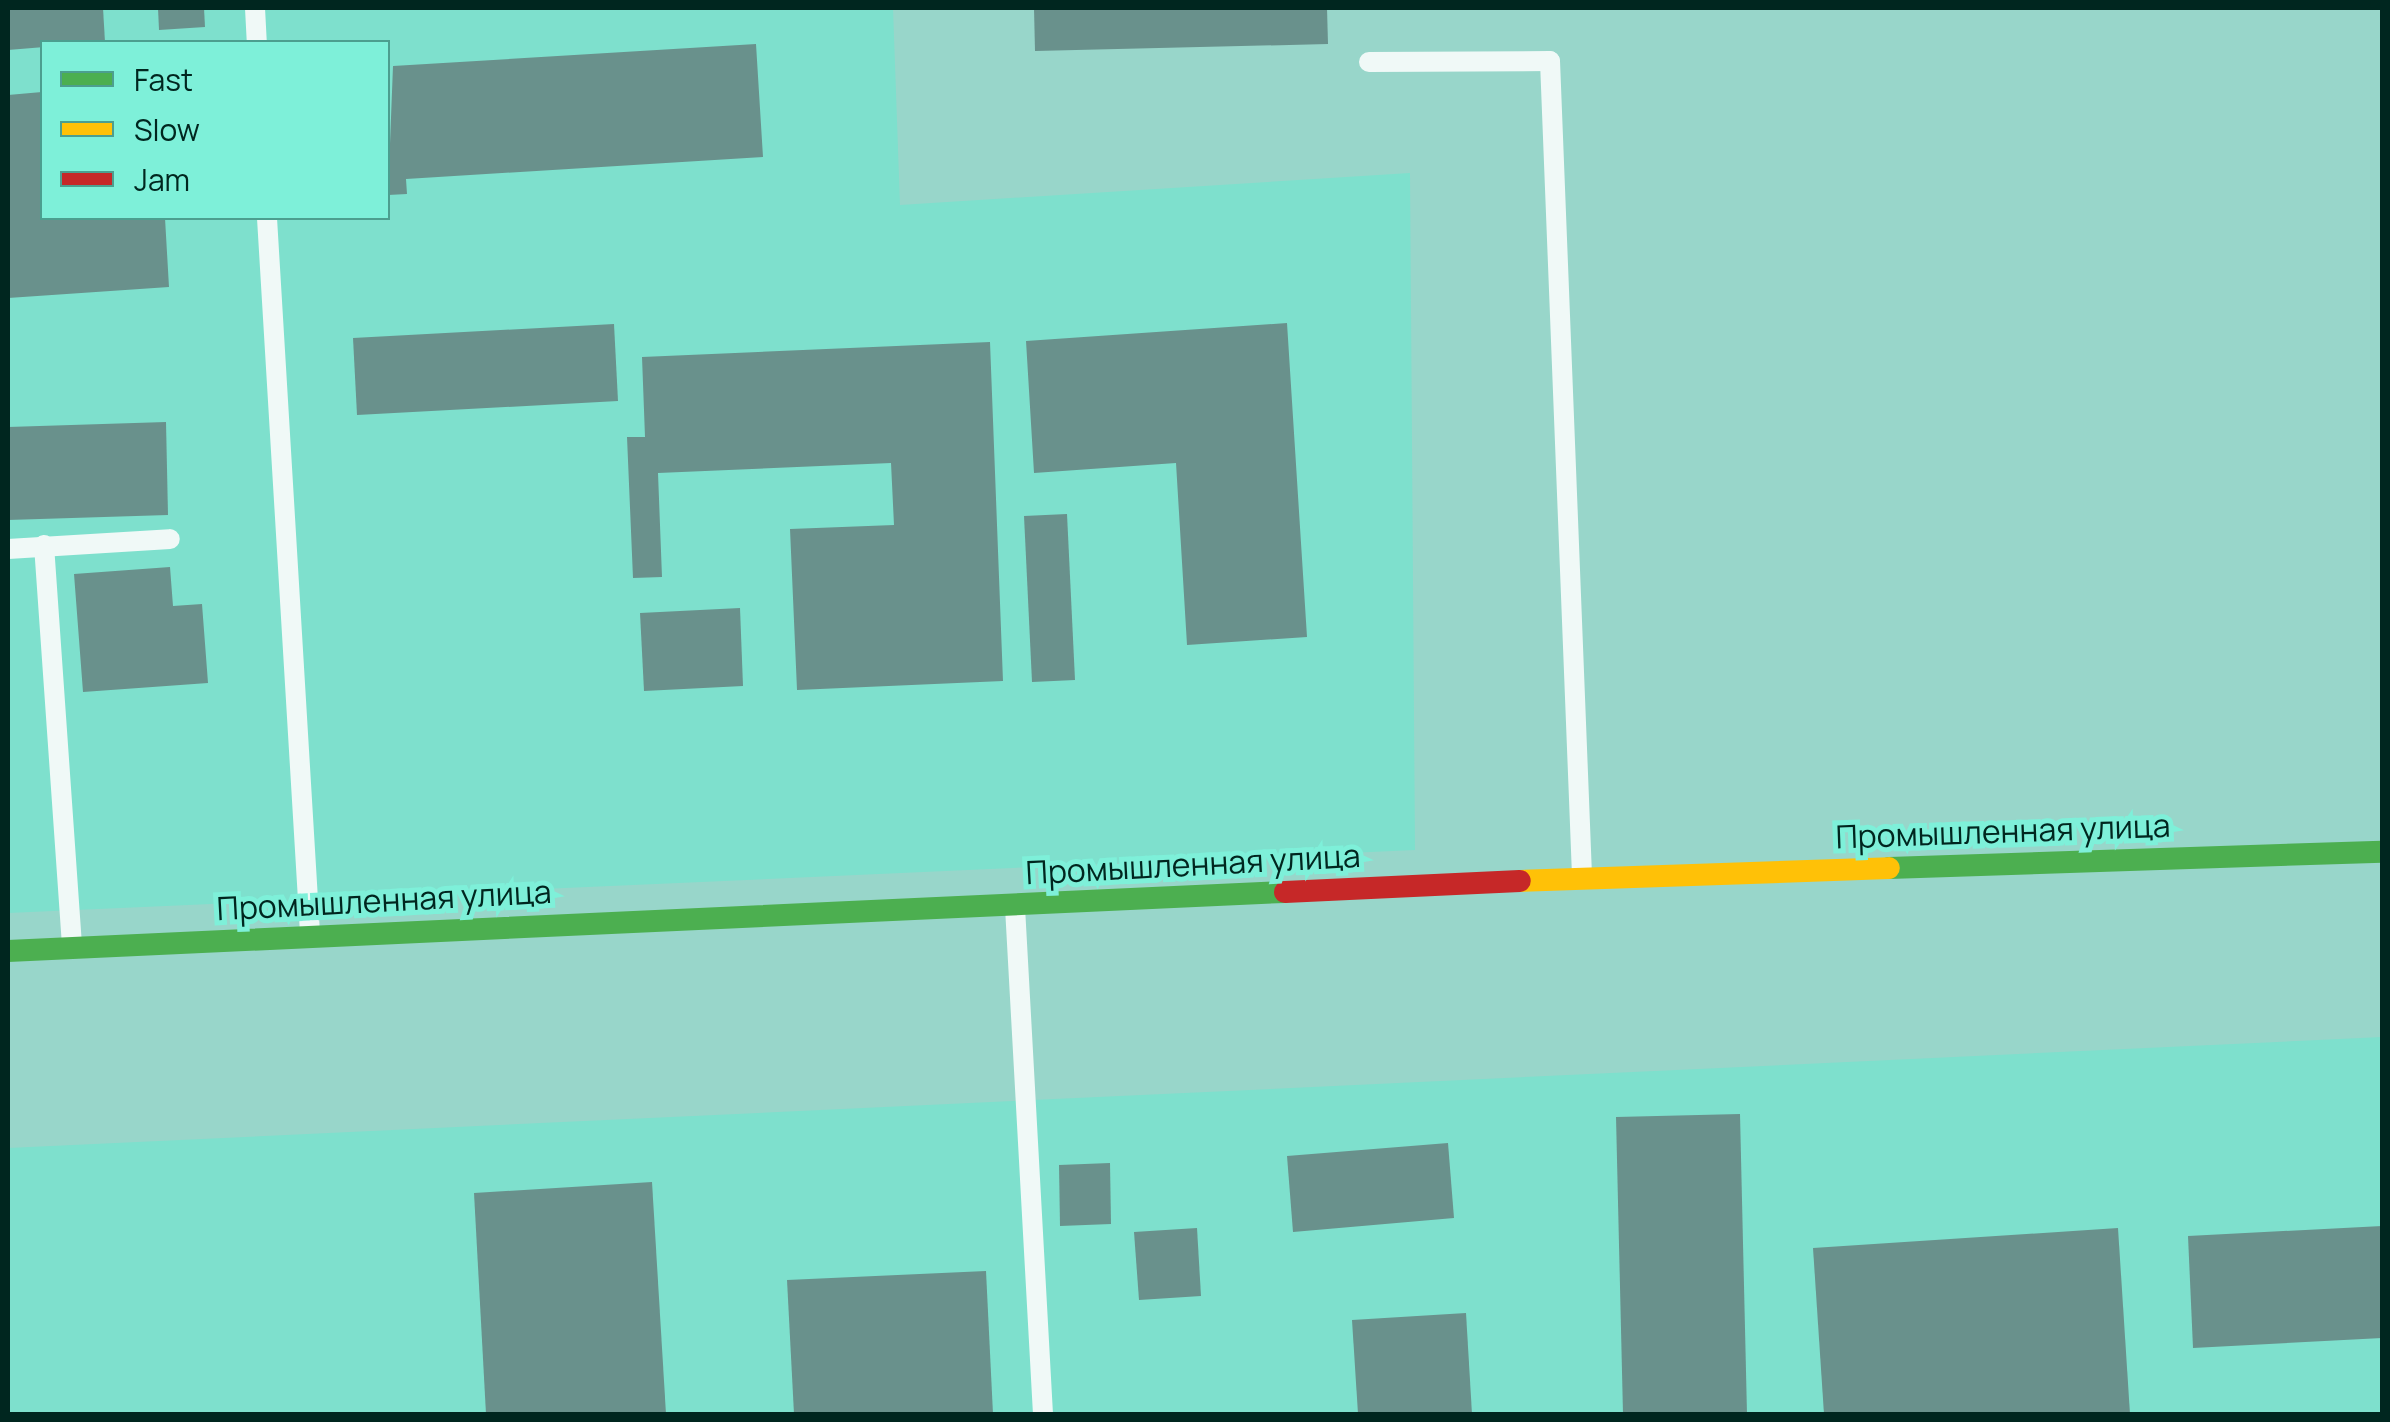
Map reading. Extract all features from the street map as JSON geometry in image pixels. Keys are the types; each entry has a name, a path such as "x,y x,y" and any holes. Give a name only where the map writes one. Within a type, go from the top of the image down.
{"street":[{"name":"Промышленная улица","path":"8,951 1582,878 2382,852"}],"lane":[{"path":"255,8 257,40"},
{"path":"1369,62 1550,61 1582,878"},
{"path":"267,220 310,936"},
{"path":"8,549 170,539"},
{"path":"44,545 72,948"},
{"path":"1015,906 1043,1414"}],"shaded area":[{"path":"8,8 893,8 900,205 1410,173 1415,850 8,913"},
{"path":"2382,1037 2382,1414 8,1414 8,1148"}],"building":[{"path":"8,8 103,8 105,40 40,40 40,47 8,50"},
{"path":"158,8 204,8 205,27 159,30"},
{"path":"1034,8 1327,8 1328,44 1035,51"},
{"path":"756,44 763,157 406,179 407,194 390,195 393,66"},
{"path":"40,92 40,220 165,220 169,287 8,298 8,95"},
{"path":"1287,323 1307,637 1187,645 1176,463 1034,473 1026,341"},
{"path":"614,324 618,401 357,415 353,338"},
{"path":"990,342 1003,681 797,690 790,529 894,525 891,463 658,473 662,577 633,578 627,437 645,437 642,357"},
{"path":"166,422 168,515 8,520 8,427"},
{"path":"1067,514 1075,680 1032,682 1024,516"},
{"path":"170,567 173,606 202,604 208,683 83,692 74,574"},
{"path":"740,608 743,686 644,691 640,613"},
{"path":"1740,1114 1747,1414 1623,1414 1616,1117"},
{"path":"1448,1143 1454,1218 1293,1232 1287,1156"},
{"path":"1110,1163 1111,1224 1060,1226 1059,1165"},
{"path":"652,1182 666,1414 486,1414 474,1193"},
{"path":"2382,1226 2382,1338 2193,1348 2188,1236"},
{"path":"1197,1228 1201,1296 1139,1300 1134,1232"},
{"path":"2118,1228 2130,1414 1824,1414 1813,1248"},
{"path":"986,1271 993,1414 794,1414 787,1280"},
{"path":"1466,1313 1472,1414 1358,1414 1352,1320"}],"traffic: fast":[{"path":"1889,868 2382,852"},
{"path":"8,951 1285,892"}],"traffic: slow":[{"path":"1520,881 1889,868"}],"traffic: jam":[{"path":"1285,892 1520,881"}]}
